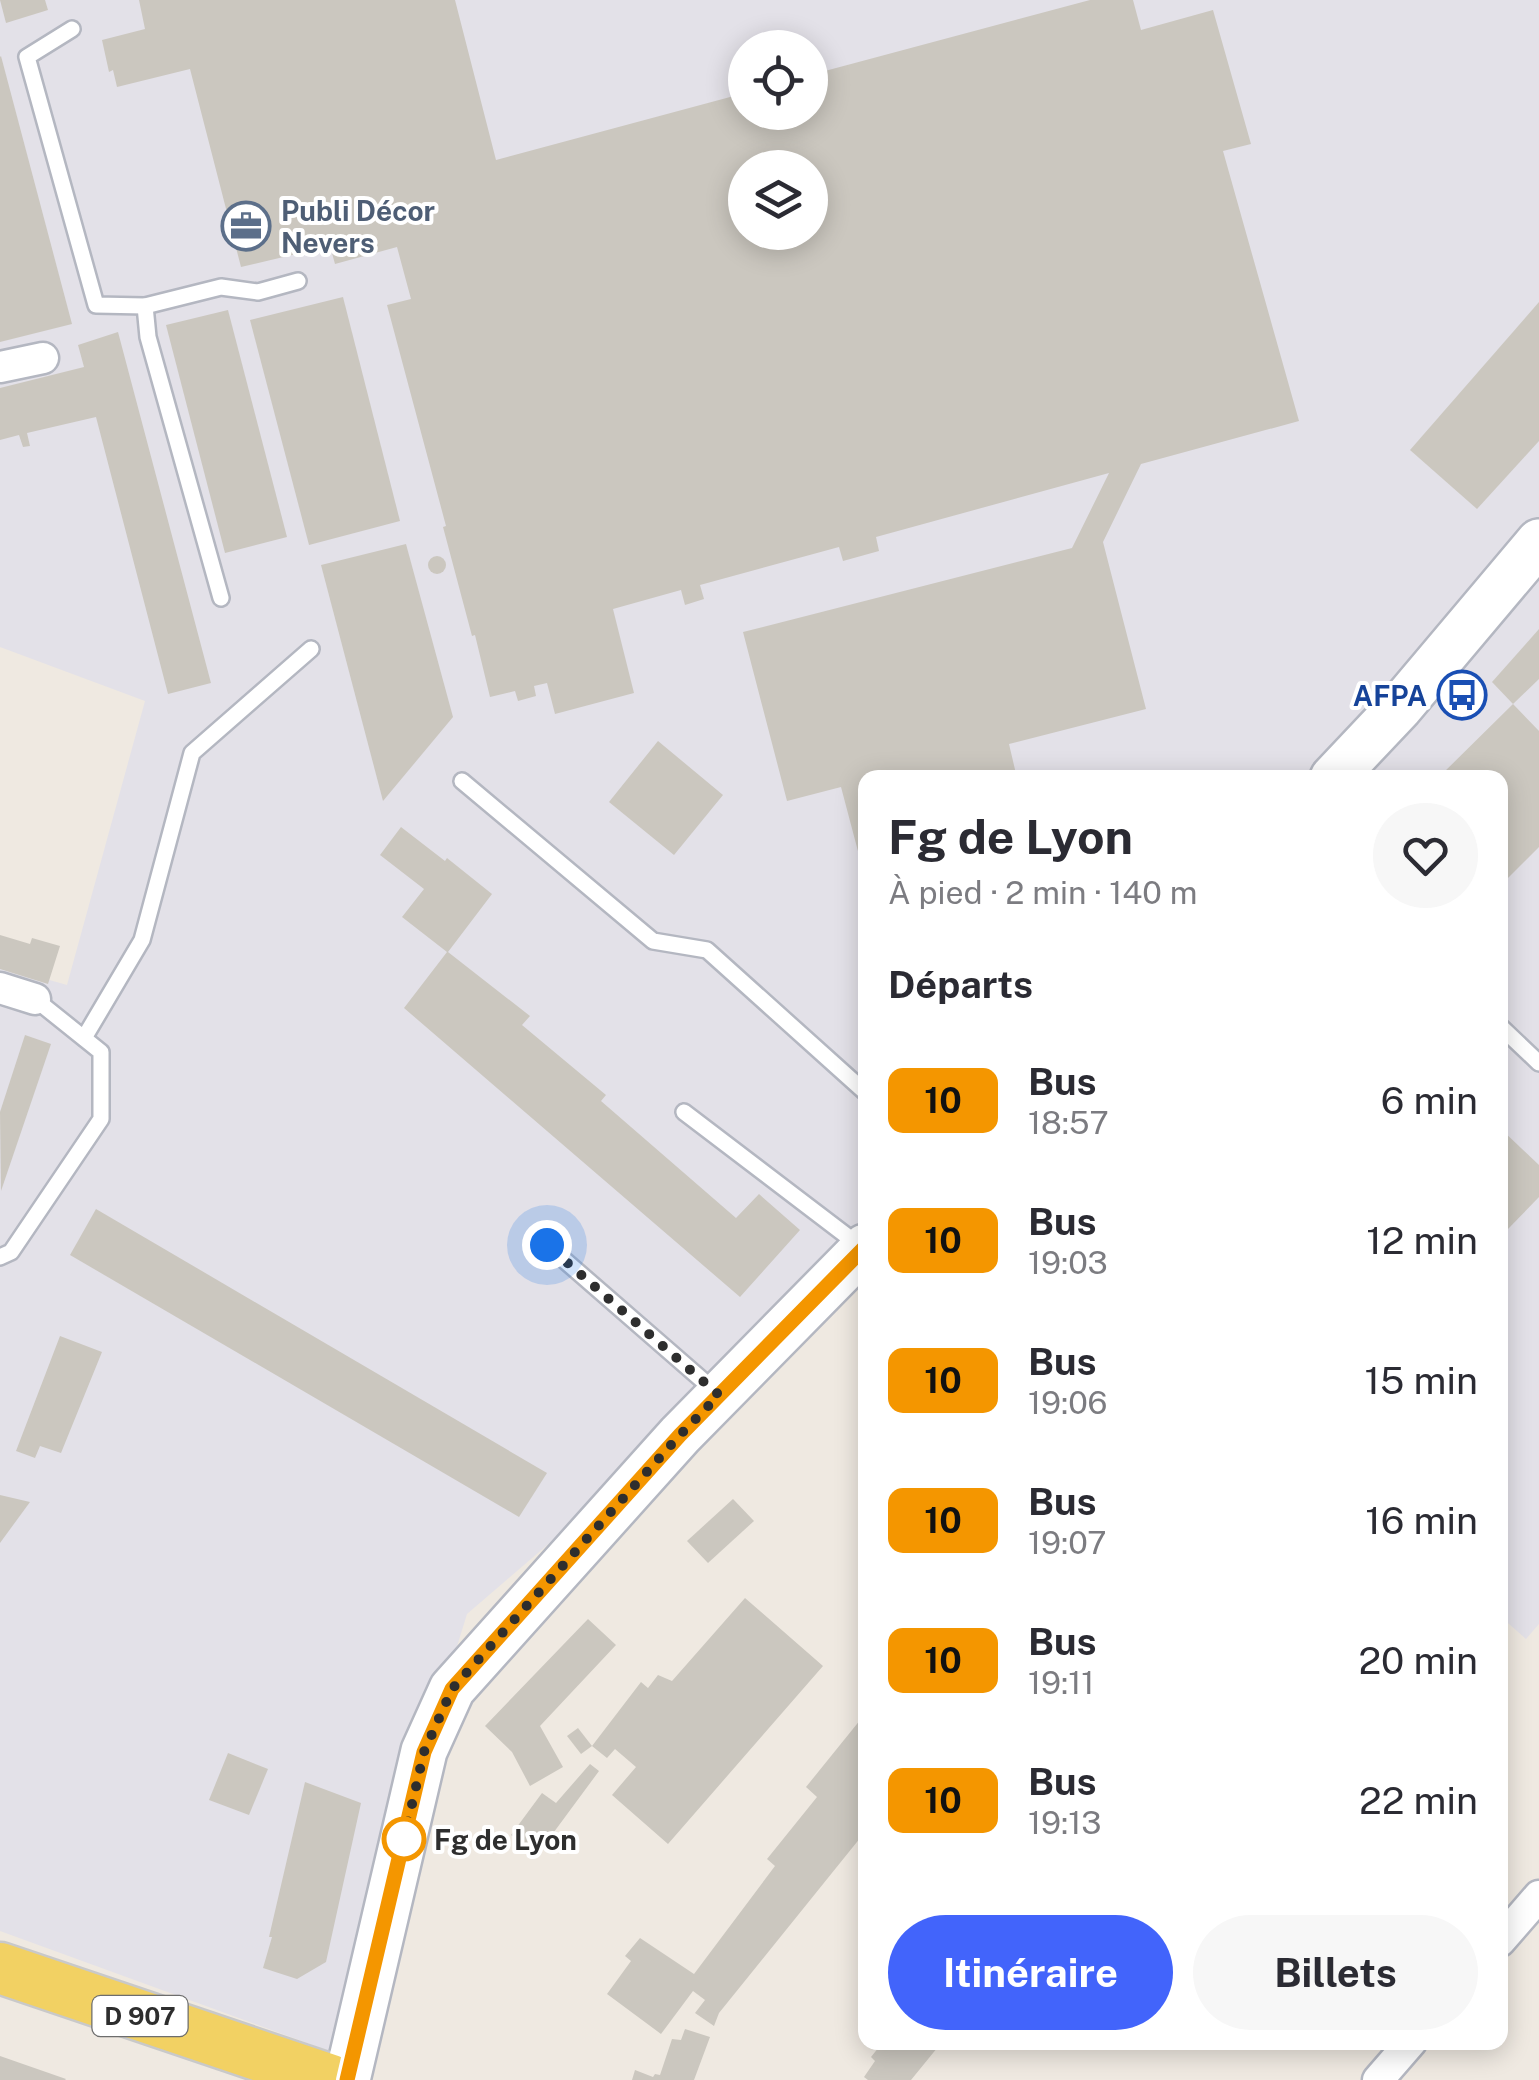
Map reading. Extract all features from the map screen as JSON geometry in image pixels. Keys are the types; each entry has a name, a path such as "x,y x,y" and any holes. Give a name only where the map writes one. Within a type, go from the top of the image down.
{"main road":[{"path":"1340,770 1539,542"},
{"path":"347,2080 424,1752 452,1689 680,1435 858,1254"},
{"name":"D 907","path":"0,1968 331,2080"}],"street":[{"path":"0,367 43,358"},
{"path":"0,988 35,999"},
{"path":"1508,1932 1539,1896"},
{"path":"1378,2080 1404,2050"}],"lane":[{"path":"72,29 28,57 96,306 145,306 221,287 258,292 298,281"},
{"path":"145,306 148,337 221,598"},
{"path":"84,1038 142,940 192,753 311,649"},
{"path":"462,781 653,941 707,950 858,1086"},
{"path":"0,1256 11,1252 101,1119 101,1052 35,999"},
{"path":"1508,1034 1539,1063"},
{"path":"684,1112 858,1243"},
{"path":"547,1245 719,1395"}],"shaded area":[{"path":"0,0 1539,0 1539,1624 1526,1639 1508,1623 1508,770 858,770 858,1278 467,1614 332,2052 0,1931 0,966 67,985 145,701 0,647"}],"building":[{"path":"0,0 45,0 48,10 6,23"},
{"path":"139,0 455,0 496,160 728,98 728,130 828,130 828,70 1090,0 1133,0 1141,30 1213,10 1251,144 1223,151 1299,421 1141,464 1103,542 1146,709 1009,744 1015,770 858,770 858,851 841,787 787,801 743,632 1072,548 1109,473 876,537 879,551 843,561 839,547 700,585 704,599 685,605 681,590 613,609 634,693 555,714 547,683 534,686 536,696 518,701 515,691 490,697 387,305 411,299 397,247 335,264 330,246 241,267 190,69 117,87 113,70 109,72 102,40 145,29"},
{"path":"0,57 72,324 0,342"},
{"path":"343,297 400,521 309,545 250,320"},
{"path":"1539,302 1539,441 1477,509 1410,450"},
{"path":"228,310 287,537 225,553 166,325"},
{"path":"118,332 211,683 168,694 96,417 27,433 30,446 23,447 19,435 0,440 0,388 84,367 78,345"},
{"path":"406,544 453,717 383,801 321,565"},
{"path":"437,556 446,565 437,574 428,565"},
{"path":"1539,629 1539,679 1513,704 1492,682"},
{"path":"1513,704 1539,731 1539,847 1508,878 1508,770 1446,770"},
{"path":"658,741 723,795 674,855 609,802"},
{"path":"401,827 492,894 448,952 530,1016 522,1025 606,1095 601,1101 736,1218 759,1194 800,1230 740,1297 404,1008 447,952 402,917 424,889 380,855"},
{"path":"0,935 30,944 32,938 60,946 48,984 0,969"},
{"path":"25,1035 51,1044 1,1191 0,1112"},
{"path":"1508,1136 1539,1165 1539,1197 1508,1229"},
{"path":"96,1209 547,1473 519,1517 70,1255"},
{"path":"60,1336 102,1352 61,1453 40,1446 35,1458 16,1451"},
{"path":"0,1495 30,1502 0,1543"},
{"path":"733,1499 754,1521 708,1563 687,1541"},
{"path":"745,1598 823,1666 668,1844 612,1795 636,1767 615,1749 607,1758 592,1746 641,1682 648,1688 658,1675 672,1681"},
{"path":"588,1619 616,1645 540,1726 563,1767 530,1786 512,1752 485,1726"},
{"path":"858,1723 858,1841 719,2013 714,2026 695,2013 705,2000 693,1991 661,2034 607,1994 631,1961 625,1956 640,1938 694,1974 775,1866 767,1859 817,1797 806,1787"},
{"path":"578,1728 592,1746 581,1754 567,1736"},
{"path":"228,1753 268,1769 249,1815 209,1800"},
{"path":"590,1764 599,1771 537,1855 511,1835 542,1793 556,1803"},
{"path":"305,1782 361,1803 326,1962 297,1979 263,1968"},
{"path":"685,2029 710,2037 694,2080 632,2080 635,2070 653,2077 660,2075 672,2039 681,2040"},
{"path":"877,2050 935,2050 911,2080 868,2080 864,2077 875,2061 871,2057"},
{"path":"0,2056 66,2079 0,2080"}],"bus line":[{"name":"10","path":"347,2080 424,1752 452,1689 680,1435 858,1254"}],"place":[{"name":"Publi Décor Nevers","path":"246,226"},
{"name":"AFPA","path":"1462,695"},
{"name":"Fg de Lyon","path":"404,1839"}],"route":[{"path":"404,1839 424,1752 452,1689 719,1395 547,1245"}]}
